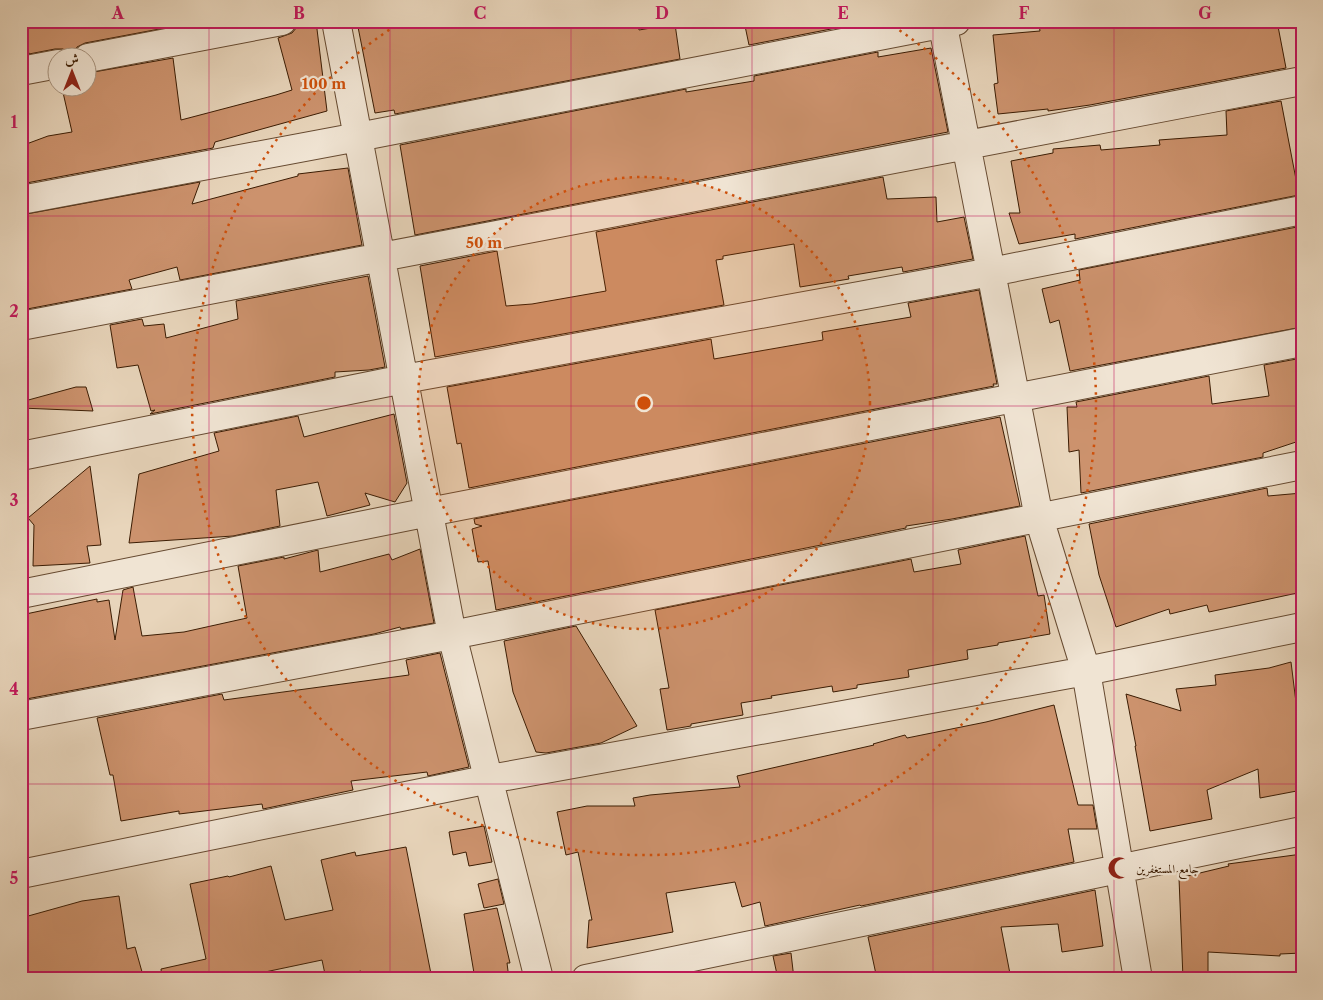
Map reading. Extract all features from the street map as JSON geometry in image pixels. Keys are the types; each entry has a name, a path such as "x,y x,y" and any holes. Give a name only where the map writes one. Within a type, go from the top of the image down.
{"street":[{"path":"98,56 282,21"},
{"path":"336,21 452,635 490,779 539,979"},
{"path":"21,200 358,137 947,22 966,144 1040,518 1086,671 1138,979"},
{"path":"21,71 48,66"},
{"path":"21,326 381,259 966,144 1302,81"},
{"path":"21,456 404,379 991,272 1302,210"},
{"path":"21,594 428,512 1302,342"},
{"path":"21,716 452,635 1302,465"},
{"path":"21,874 490,779 1086,671 1302,627"},
{"path":"586,979 1302,831"}],"building":[{"path":"21,21 169,21 170,27 85,43 77,48 48,48 48,50 29,54"},
{"path":"297,21 316,21 327,111 215,142 213,148 21,184 21,146 48,136 72,132 64,98 98,98 98,71 173,58 181,120 292,90 278,38 292,33 297,27"},
{"path":"411,21 638,21 639,30 675,24 680,59 395,114 394,110 375,113 358,27"},
{"path":"744,21 872,21 749,45"},
{"path":"1062,21 1277,21 1286,68 1090,105 1048,111 1048,109 998,114 994,84 998,83 993,35 1040,31 1039,24"},
{"path":"931,48 948,132 415,235 400,145 686,89 686,92 754,81 754,76 878,52 878,57"},
{"path":"1281,101 1299,195 1075,239 1075,234 1019,244 1009,213 1020,213 1011,161 1053,153 1053,149 1100,145 1101,150 1160,145 1159,140 1227,135 1226,111"},
{"path":"348,168 362,245 180,280 177,267 129,280 132,289 22,310 21,215 200,182 192,204 298,176 298,174"},
{"path":"883,177 887,199 936,197 937,222 964,217 973,259 903,272 902,267 848,276 849,279 800,287 794,244 723,256 723,259 716,260 724,305 435,357 420,266 497,251 506,306 532,304 606,291 596,232"},
{"path":"1302,226 1302,327 1070,371 1059,320 1050,323 1042,289 1080,280 1079,270"},
{"path":"368,276 385,367 335,372 335,377 150,414 155,410 151,411 138,365 117,368 110,325 142,319 144,326 164,324 166,338 238,319 236,301"},
{"path":"979,290 997,384 993,384 994,386 469,488 461,443 457,444 447,387 711,339 714,359 823,340 822,332 911,317 908,303"},
{"path":"1302,358 1302,440 1263,453 1263,457 1081,493 1079,450 1069,452 1067,407 1077,407 1076,402 1209,376 1212,404 1269,396 1264,365"},
{"path":"76,387 86,387 93,411 21,408 21,402"},
{"path":"394,414 407,483 395,502 365,493 370,505 327,516 318,482 276,490 280,526 233,536 129,543 139,474 219,451 214,433 298,416 304,437"},
{"path":"1000,417 1020,506 906,526 906,528 496,610 488,561 478,562 472,529 482,526 475,524 474,519"},
{"path":"90,466 101,545 87,546 90,563 33,566 34,525 28,518"},
{"path":"1267,488 1268,496 1302,493 1302,592 1209,612 1207,605 1170,614 1169,609 1116,627 1099,575 1089,524"},
{"path":"1025,536 1038,596 1044,595 1050,634 967,650 968,659 908,670 909,677 857,685 857,688 833,692 832,686 741,703 743,715 667,730 660,689 669,688 655,610 911,559 914,572 961,564 958,550"},
{"path":"420,549 434,623 401,629 400,627 374,634 21,700 21,615 97,599 97,602 109,600 115,640 123,590 133,587 142,636 184,632 247,618 238,566 284,557 284,559 318,550 320,572 389,554 392,560"},
{"path":"576,626 637,726 601,743 546,753 536,752 513,692 504,641"},
{"path":"440,653 469,767 428,776 427,772 351,781 353,790 263,809 262,804 179,814 179,811 121,821 113,775 110,775 97,718 222,694 224,700 409,675 406,660"},
{"path":"1291,662 1302,751 1302,790 1260,798 1258,769 1207,790 1212,819 1150,831 1126,694 1181,711 1176,689 1216,685 1215,675 1269,668"},
{"path":"1054,705 1078,805 1093,805 1097,829 1068,829 1074,862 765,926 760,902 742,907 735,882 666,893 673,932 587,948 589,920 592,920 578,852 566,855 557,812 587,806 635,806 633,798 740,787 737,776 874,745 905,735 907,738 986,722"},
{"path":"484,826 492,862 469,866 466,852 453,855 449,832"},
{"path":"406,847 432,979 363,979 361,971 326,979 322,960 265,972 266,979 162,979 161,969 206,959 190,884 229,877 271,866 285,920 333,910 321,860 355,852 356,856"},
{"path":"1302,854 1302,953 1280,954 1280,956 1208,952 1208,979 1183,979 1179,878 1229,866 1228,864"},
{"path":"498,879 504,904 484,908 478,884"},
{"path":"1095,890 1103,946 1062,952 1058,924 1001,927 1011,979 877,979 868,937"},
{"path":"119,896 127,949 135,947 144,979 26,979 24,952 21,953 21,918 82,901"},
{"path":"497,908 510,963 507,963 509,979 475,979 464,914"},
{"path":"791,953 794,979 778,979 773,956"}],"place":[{"name":"جامع المستغفرين","path":"1119,868"}]}
